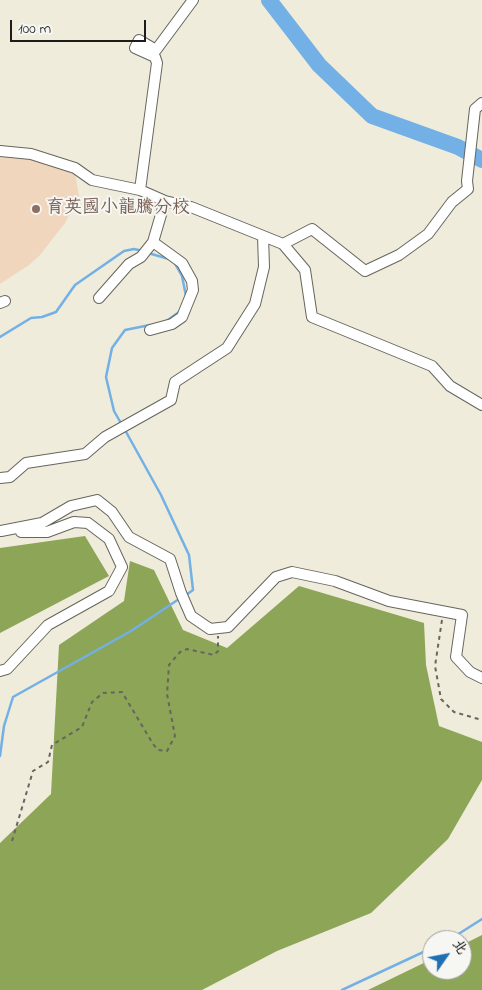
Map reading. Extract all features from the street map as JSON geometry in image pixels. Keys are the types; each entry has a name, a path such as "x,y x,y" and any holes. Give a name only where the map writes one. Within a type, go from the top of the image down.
{"street":[{"path":"140,190 157,63 155,57 135,48 139,40 156,50 193,0"},
{"path":"283,244 312,229 366,271 399,255 428,234 452,202 468,189 467,181 475,109 482,104"},
{"path":"0,151 31,154 75,168 92,180 140,190 165,201 191,207 283,244 305,270 312,317 432,366 450,386 482,405"},
{"path":"99,298 129,264 141,257 152,242 165,201"},
{"path":"0,478 10,476 26,463 85,454 106,437 171,400 176,382 228,348 254,304 264,267 263,236"},
{"path":"150,330 172,324 182,317 193,290 192,280 182,263 152,242"},
{"path":"1,531 42,523 71,506 97,500 112,512 129,536 170,559 180,593 191,616 210,629 228,627 276,577 292,572 335,581 389,601 462,615 456,657 470,672 482,678"},
{"path":"0,671 7,669 48,626 109,591 122,567 109,539 88,523 74,522 47,532 1,531"}],"path":[{"path":"443,612 435,666 441,699 454,712 482,720"},
{"path":"12,841 33,771 48,762 52,745 82,727 92,702 103,693 122,692 153,744 158,750 167,751 175,736 167,694 170,665 180,652 187,649 214,655 218,651 217,628"}],"shaded area":[{"name":"育英國小龍騰分校","path":"0,149 75,173 79,196 65,223 40,255 29,265 0,284"}],"green space":[{"path":"85,536 109,576 0,633 0,548"},
{"path":"130,561 154,570 183,630 227,648 299,586 424,623 426,665 439,726 482,742 482,780 448,839 371,913 277,951 202,990 0,990 0,843 51,794 59,645 124,601"},
{"path":"482,935 482,990 368,990 422,964 422,980 472,980 472,940"}],"waterway":[{"path":"269,0 319,65 372,116 458,147 482,160"},
{"path":"0,337 31,318 42,317 56,312 75,285 124,251 134,249 143,251"},
{"path":"148,253 169,259"},
{"path":"174,262 182,276 186,296"},
{"path":"165,322 179,312"},
{"path":"122,425 114,411 106,377 112,348 125,330 150,325"},
{"path":"125,430 161,495 189,555 193,590 186,595"},
{"path":"0,756 4,726 13,697 131,631 179,599"},
{"path":"465,930 482,919"},
{"path":"342,990 422,953"}],"place":[{"name":"育英國小龍騰分校","path":"36,209"}]}
